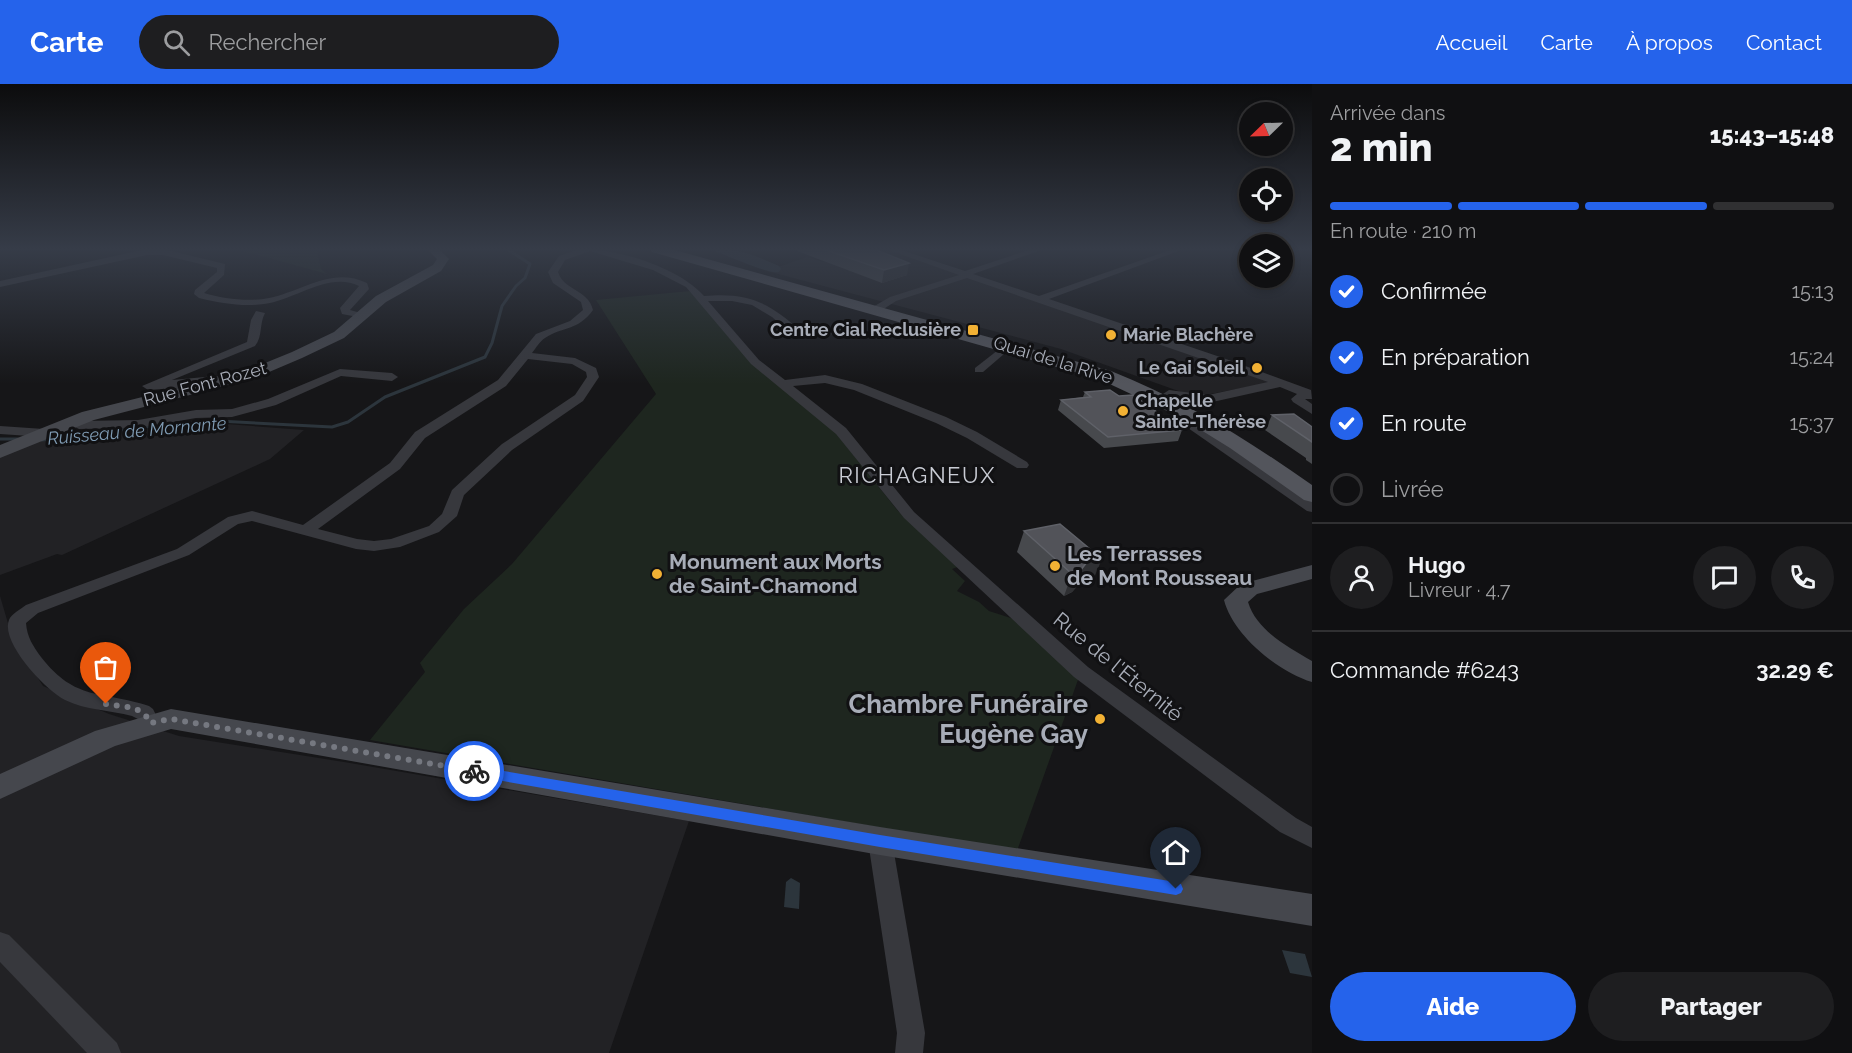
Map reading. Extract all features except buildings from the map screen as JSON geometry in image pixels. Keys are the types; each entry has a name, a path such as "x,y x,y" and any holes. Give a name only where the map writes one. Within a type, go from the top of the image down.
{"main road":[{"name":"Rue Font Rozet","path":"0,453 71,422 141,400 223,382 270,367 327,342 389,294"},
{"path":"826,294 877,308"},
{"path":"828,294 877,308"},
{"name":"Quai de la Rive","path":"877,308 1086,368 1165,400 1219,430 1312,495"},
{"name":"Quai de la Rive","path":"877,308 1089,364 1168,394 1203,413 1312,485"},
{"path":"1312,572 1249,589 1236,600 1242,620 1253,632 1312,673"},
{"path":"0,787 119,734 150,723 171,719 880,841 1312,910"}],"street":[{"path":"201,294 246,301 270,300 287,294"},
{"path":"359,294 345,308 346,312 363,315"},
{"path":"306,530 395,466 420,435 502,383 543,333 574,323 586,315 588,306 586,302 575,294"},
{"name":"Rue de l'Éternité","path":"698,294 755,362 841,431 909,515 1081,672 1288,825 1312,838"},
{"path":"877,308 908,294"},
{"path":"1026,294 1310,394"},
{"path":"1040,299 1053,294"},
{"path":"702,298 729,296 766,306 798,334 839,332"},
{"path":"223,382 216,380 148,386 251,344 255,338 256,318 260,313"},
{"path":"979,370 1007,346"},
{"path":"150,723 146,714 139,710 73,696 62,689 40,669 24,647 17,629 17,621 24,614 183,552 233,520 242,517 252,516 357,544 374,546 415,538 443,523 449,516 456,493 507,447 579,398 593,377 591,370 575,361 525,355"},
{"path":"71,422 131,424 196,414 232,413 277,400 340,372 392,377"},
{"path":"784,384 825,379 858,387 941,420 1022,465"},
{"path":"1281,383 1203,413 1312,508"},
{"path":"1310,394 1297,399 1312,410"},
{"path":"0,430 40,434"},
{"path":"880,841 911,1033 909,1053"},
{"path":"0,944 107,1053"}],"shaded area":[{"path":"656,294 693,294 755,365 823,417 898,511 960,566 952,569 965,581 957,591 979,602 989,611 1017,620 1079,677 1017,851 370,740 425,672 420,663 464,609 512,564 656,394 596,300"},
{"path":"855,294 1020,294 1273,382 1195,397 1061,349"},
{"path":"200,422 304,430 270,459 62,555 57,554 0,575 0,445"},
{"path":"0,596 12,637 43,686 109,714 179,736 689,821 609,1053 0,1053"},
{"path":"791,878 800,883 799,909 784,907 786,882"},
{"path":"1282,950 1305,954 1312,977 1290,973"}],"waterway":[{"name":"Ruisseau de Mornante","path":"42,440 168,424 218,421 332,427 348,422 385,397 485,357 492,343 502,306 510,294"},
{"name":"Ruisseau de Mornante","path":"0,439 18,439"}],"way so far":[{"path":"106,704 139,710 146,714 150,723 171,719 474,771"}],"place":[{"name":"Centre Cial Reclusière","path":"973,330"},
{"name":"Marie Blachère","path":"1111,335"},
{"name":"Le Gai Soleil","path":"1257,368"},
{"name":"Chapelle Sainte-Thérèse","path":"1123,411"},
{"name":"Les Terrasses de Mont Rousseau","path":"1055,566"},
{"name":"Monument aux Morts de Saint-Chamond","path":"657,574"},
{"name":"Chambre Funéraire Eugène Gay","path":"1100,719"}],"district":[{"name":"RICHAGNEUX","path":"917,475"}],"route":[{"path":"474,771 1176,889"}]}
